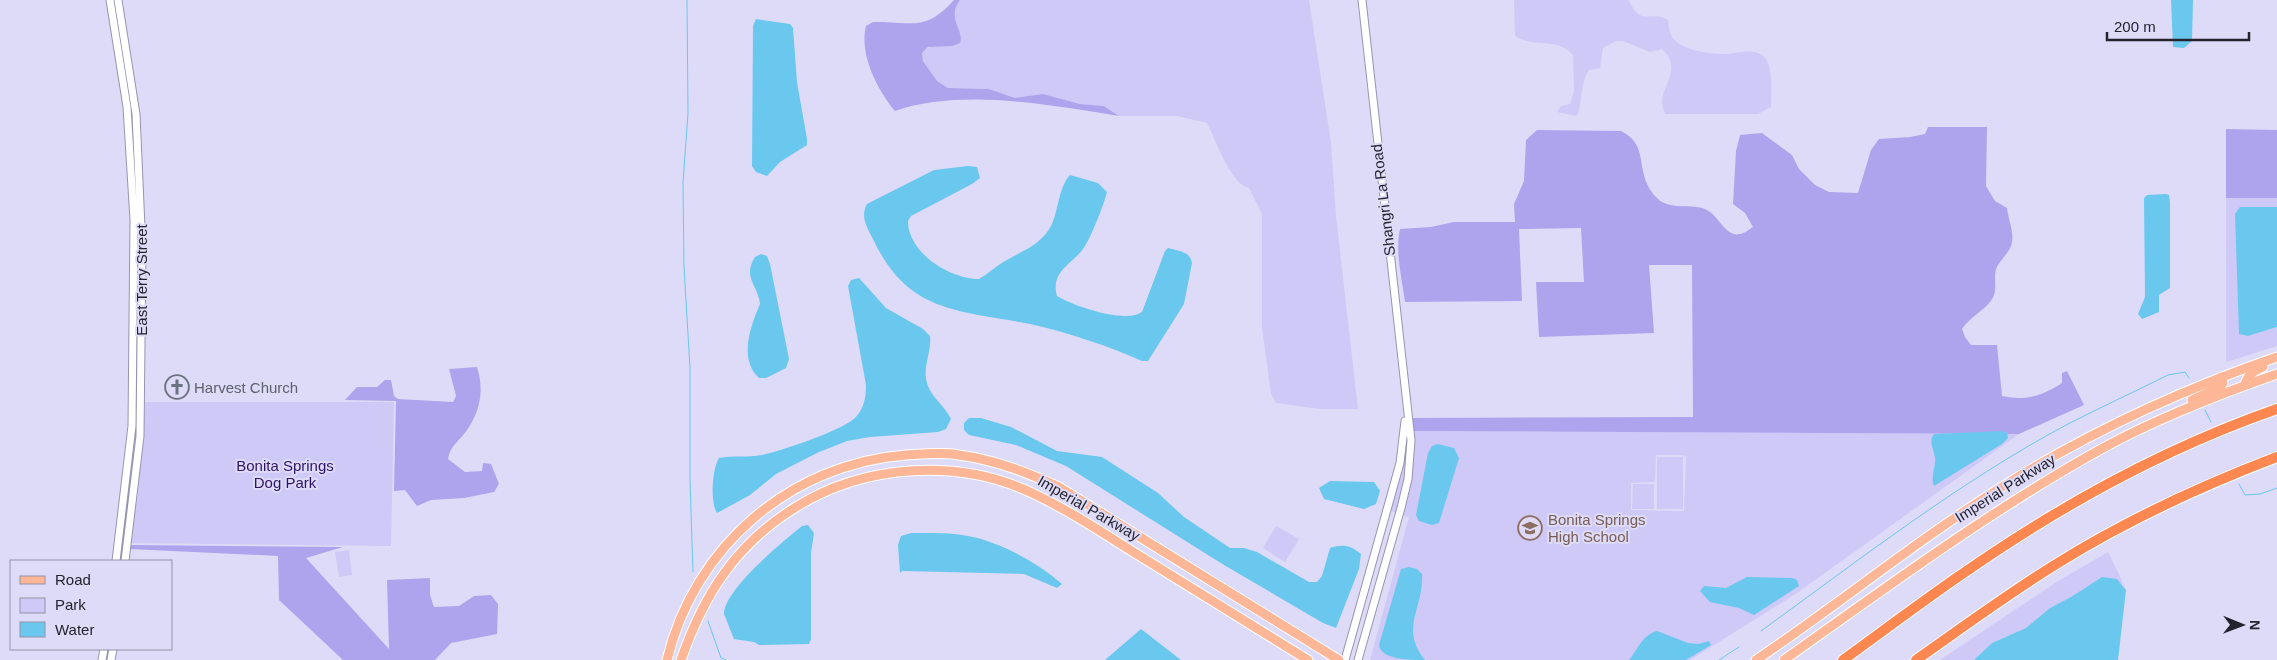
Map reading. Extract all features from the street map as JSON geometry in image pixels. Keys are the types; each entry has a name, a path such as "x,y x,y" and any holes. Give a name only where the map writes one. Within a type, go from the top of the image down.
{"highway":[{"path":"1843,660 1996,551 2063,508 2164,455 2277,409"},
{"path":"1916,660 2027,582 2094,541 2197,490 2277,457"}],"main road":[{"name":"Imperial Parkway","path":"1756,660 2011,481 2132,416 2221,377 2277,357"},
{"path":"2245,385 2246,379 2253,372 2277,362"},
{"name":"Imperial Parkway","path":"1784,660 1966,530 2104,448 2157,421 2277,374"},
{"path":"2157,421 2164,412 2220,387 2223,383 2221,377"},
{"name":"Imperial Parkway","path":"667,660 683,611 702,576 721,550 757,514 786,493 819,476 852,464 885,457 924,454 957,455 994,462 1026,471 1059,487 1339,660"},
{"name":"Imperial Parkway","path":"682,660 693,626 710,593 730,564 752,540 781,517 809,499 843,484 878,475 919,470 966,473 998,480 1031,492 1097,529 1308,660"}],"street":[{"path":"110,0 127,107 134,220 131,434 116,560"},
{"name":"East Terry Street","path":"118,0 136,114 142,250 140,436 125,560"},
{"name":"Shangri La Road","path":"1358,660 1408,479 1411,440 1362,0"},
{"name":"Shangri La Road","path":"1345,660 1400,464 1404,439 1406,400"}],"green space":[{"path":"960,0 1309,0 1331,143 1336,216 1358,409 1320,409 1276,403 1271,394 1262,328 1262,214 1249,188 1236,179 1230,171 1207,123 1177,116 1119,116 1104,106 1080,104 1043,94 1015,98 989,89 948,88 937,81 923,61 922,53 931,46 952,46 961,35 955,18 957,4"},
{"path":"1514,0 1629,0 1633,8 1641,16 1655,16 1668,20 1671,35 1687,48 1718,54 1759,53 1769,66 1771,107 1758,114 1665,114 1662,104 1663,95 1671,70 1668,56 1662,49 1650,52 1623,41 1616,41 1603,48 1600,68 1589,70 1586,75 1577,116 1557,112 1561,106 1570,104 1574,91 1573,55 1560,46 1529,42 1515,36"},
{"path":"2226,198 2277,198 2277,207 2240,207 2248,336 2277,327 2277,346 2226,362"},
{"name":"Bonita Springs Dog Park","path":"141,402 394,402 391,546 128,543"},
{"path":"1413,431 2019,434 1797,593 1690,660 1370,660 1409,517 1402,515","holes":["1656,455 1683,455 1686,457 1684,511 1631,510 1631,483 1655,482"]},
{"path":"1407,433 1405,479 1397,513 1389,510 1402,464"},
{"path":"1657,457 1683,457 1683,509 1657,509"},
{"path":"1633,484 1654,484 1654,509 1632,509"},
{"path":"1276,526 1299,539 1285,562 1263,548"},
{"path":"349,550 352,575 339,577 335,552"},
{"path":"2108,552 2126,589 2123,584 2102,577 2050,608 2026,628 1992,643 1974,660 1940,660 2058,581"}],"shaded area":[{"path":"954,0 960,0 956,7 955,19 961,38 960,43 952,46 928,47 922,53 923,61 937,81 948,88 989,89 1015,98 1043,94 1080,104 1104,106 1119,116 1065,107 977,100 921,104 895,111 871,71 865,48 866,26 873,22 917,23 926,21 944,10"},
{"path":"1928,127 1987,127 1986,186 1995,201 2007,208 2012,229 2011,246 1996,269 1993,298 1962,329 1965,337 1971,345 1997,345 2002,396 2026,398 2041,394 2062,383 2062,373 2067,371 2084,405 2019,434 1413,431 1411,418 1693,417 1692,265 1649,265 1654,333 1539,337 1536,282 1584,282 1581,228 1519,229 1522,301 1405,302 1398,247 1400,229 1431,227 1454,222 1515,222 1514,204 1524,181 1526,140 1537,130 1621,131 1630,137 1636,145 1650,190 1658,199 1670,205 1704,209 1714,215 1733,234 1738,234 1744,233 1753,227 1745,213 1733,204 1736,151 1740,135 1762,133 1792,155 1799,169 1815,185 1829,192 1858,193 1871,150 1879,139 1925,134"},
{"path":"2226,129 2277,130 2277,198 2226,198"},
{"path":"477,367 481,391 478,407 472,422 453,447 448,459 465,472 482,471 483,463 491,464 499,484 494,492 464,498 431,500 417,506 405,490 394,491 396,401 345,400 357,387 377,387 385,380 391,380 394,396 398,399 453,402 456,396 449,369"},
{"path":"130,545 343,547 306,558 389,649 387,580 430,578 430,595 434,607 459,606 474,596 491,595 498,604 497,634 451,643 435,660 343,660 279,600 278,556 130,549"}],"water":[{"path":"2171,0 2193,0 2192,41 2184,48 2173,47"},
{"path":"756,19 790,24 793,28 797,82 807,139 807,145 780,162 767,176 756,172 752,166 753,26"},
{"path":"968,166 977,167 980,178 911,216 908,221 910,233 915,244 923,253 944,269 956,274 979,279 1037,243 1051,226 1063,186 1070,175 1098,183 1107,192 1098,219 1085,246 1064,268 1057,280 1057,296 1087,309 1112,315 1134,315 1142,312 1165,251 1168,248 1183,252 1189,256 1192,263 1184,304 1148,361 1142,361 1102,345 1058,331 958,311 919,295 902,282 887,264 867,226 864,213 867,204 934,170"},
{"path":"2147,195 2169,195 2170,202 2170,288 2159,295 2159,312 2142,319 2138,314 2145,297 2144,198"},
{"path":"2240,207 2277,207 2277,327 2248,336 2239,334 2235,214"},
{"path":"761,254 767,256 770,264 789,359 786,368 766,378 759,378 753,370 748,352 750,332 760,304 750,276 750,270 755,257"},
{"path":"859,278 886,308 923,329 930,336 926,380 930,391 951,419 946,429 938,432 870,437 847,441 819,452 776,474 750,495 717,513 713,502 713,486 719,458 762,455 797,445 848,423 861,411 866,385 848,286 851,280"},
{"path":"969,418 981,418 1011,427 1057,451 1102,457 1158,493 1184,517 1230,548 1244,548 1257,552 1309,582 1317,582 1322,576 1330,548 1339,546 1350,547 1361,554 1359,569 1336,628 1323,623 1224,565 1066,466 1016,445 969,435 964,430 964,423"},
{"path":"2002,431 2007,433 2008,438 2002,444 1934,486 1935,458 1931,442 1934,434"},
{"path":"1438,444 1454,448 1459,458 1439,523 1432,525 1419,521 1416,515 1428,453 1432,446"},
{"path":"1330,481 1374,482 1380,491 1376,504 1364,509 1324,499 1319,488"},
{"path":"808,525 814,533 811,553 811,639 809,644 759,645 754,642 734,639 724,614 733,592 769,555 802,526"},
{"path":"911,533 958,534 997,544 1043,569 1062,584 1057,588 1024,574 902,571 900,573 898,545 901,536"},
{"path":"1409,567 1417,569 1422,574 1422,586 1413,628 1417,649 1425,660 1390,656 1381,650 1379,645 1401,569"},
{"path":"1747,577 1793,578 1797,580 1799,586 1754,615 1739,608 1710,602 1700,591 1704,586 1726,588"},
{"path":"2102,577 2117,579 2126,590 2118,660 1974,660 1992,643 2026,628 2050,608"},
{"path":"1141,629 1181,660 1105,660"},
{"path":"1657,631 1688,643 1698,644 1709,641 1711,645 1686,660 1629,660 1644,639"}],"waterway":[{"path":"687,0 688,113 683,183 684,267 690,368 690,481 693,572"},
{"path":"1761,631 1910,523 2026,448 2066,425 2168,375 2185,372 2189,378"},
{"path":"2205,410 2211,422"},
{"path":"2239,484 2245,495 2260,494 2277,488"},
{"path":"708,621 721,658 726,660"},
{"path":"1719,660 1739,647"}],"place":[{"name":"Harvest Church","path":"177,387"},
{"name":"Bonita Springs High School","path":"1530,528"}]}
